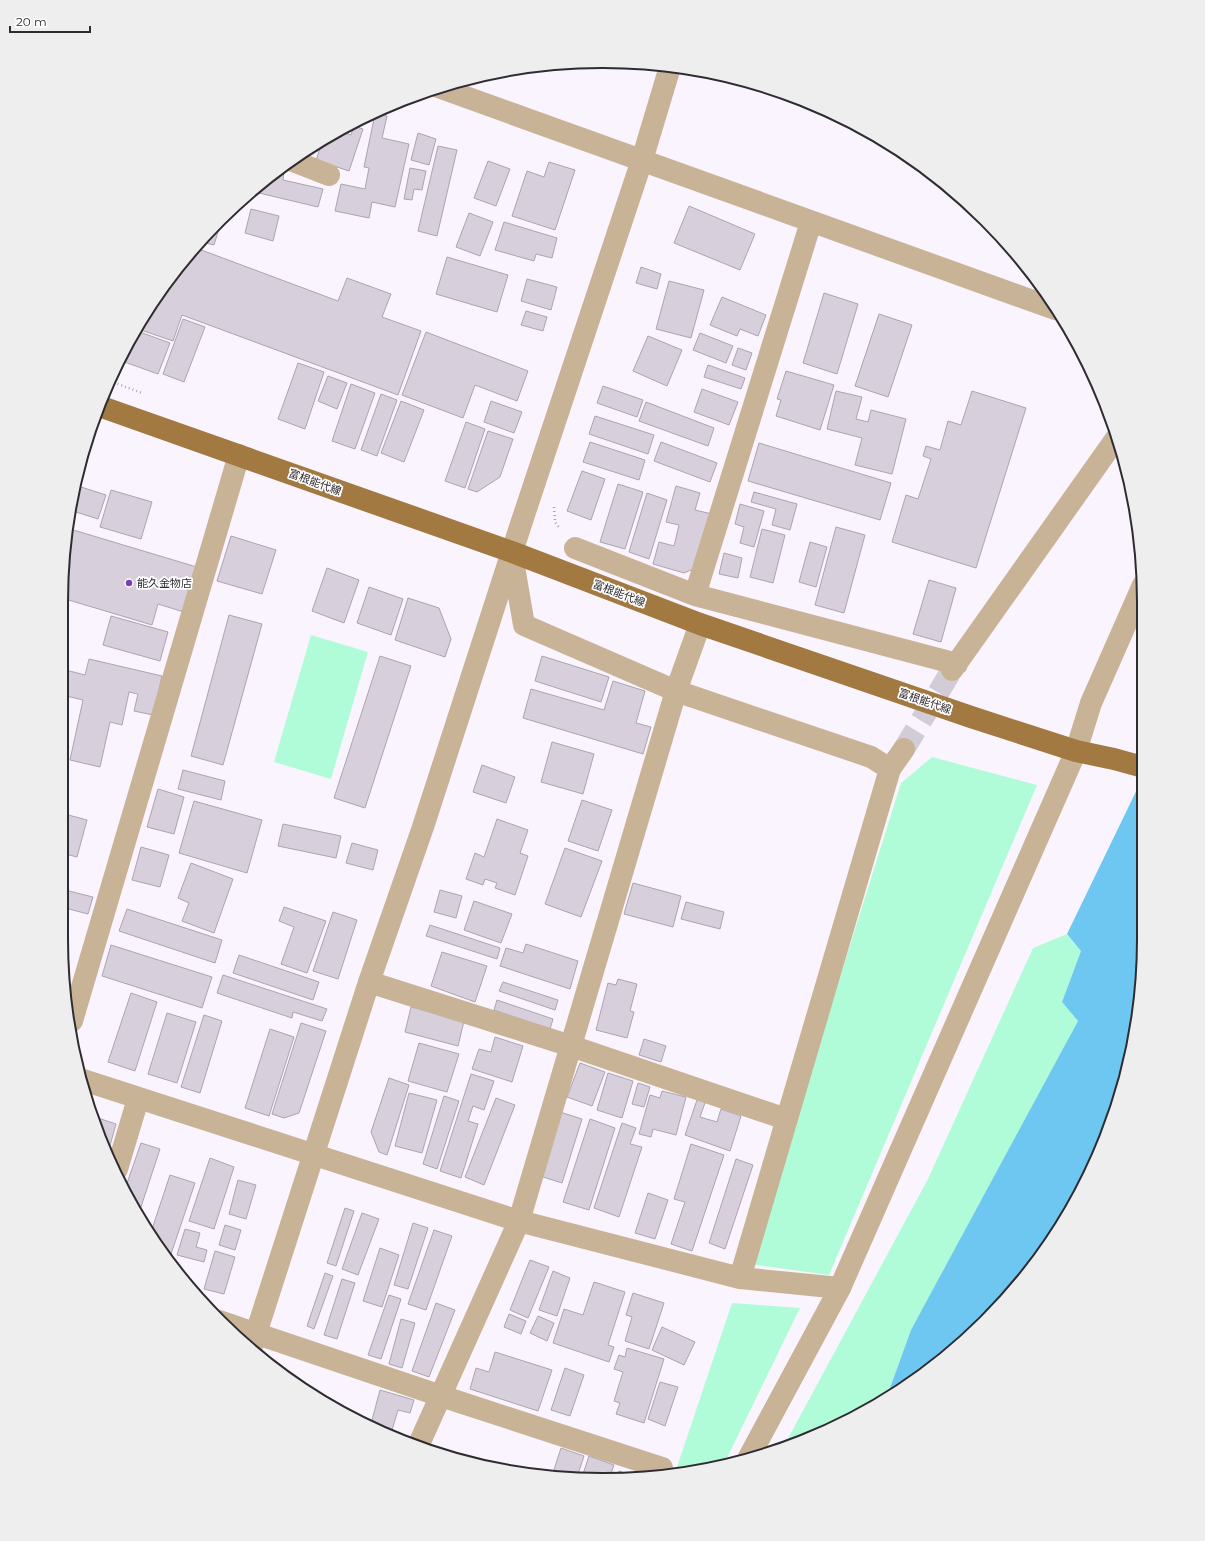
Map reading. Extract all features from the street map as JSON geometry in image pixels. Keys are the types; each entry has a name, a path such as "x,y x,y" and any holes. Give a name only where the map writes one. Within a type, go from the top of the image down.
{"main road":[{"name":"富根能代線","path":"105,408 512,552 700,624 971,717 1076,751 1114,759 1137,766"}],"street":[{"path":"254,1340 369,982 423,827 512,552 642,160 668,73"},
{"path":"448,91 1047,306"},
{"path":"299,163 329,175"},
{"path":"695,595 811,222"},
{"path":"575,548 695,595 955,667 1113,443"},
{"path":"74,1014 239,455"},
{"path":"512,552 524,625 676,691 871,757 890,769"},
{"path":"752,1452 840,1288 1076,751 1091,703 1137,599"},
{"path":"420,1441 519,1220 676,691 700,624"},
{"path":"740,1278 890,769 904,749"},
{"path":"369,982 571,1046 786,1119"},
{"path":"88,1083 519,1220 740,1278 840,1288"},
{"path":"119,1165 138,1099"},
{"path":"245,1335 254,1340 441,1396 662,1468 661,1469"}],"green space":[{"path":"311,635 368,652 331,779 274,762"},
{"path":"932,757 1037,785 829,1275 750,1264 901,783"},
{"path":"1067,934 1081,951 1062,1002 1078,1021 958,1251 911,1330 890,1389 839,1418 787,1440 928,1179 1033,948"},
{"path":"732,1303 800,1308 727,1458 677,1467"}],"water":[{"path":"1137,789 1137,938 1136,973 1132,1008 1127,1043 1119,1077 1109,1110 1096,1143 1082,1175 1065,1206 1027,1264 1004,1291 955,1340 928,1363 890,1389 911,1330 1078,1021 1062,1002 1081,951 1067,934"}],"building":[{"path":"383,115 387,116 382,138 409,144 395,207 372,202 369,218 335,211 341,184 365,189 369,168 364,167 374,120"},
{"path":"358,127 363,129 349,171 316,160 320,150 347,134 351,135 353,130"},
{"path":"418,133 436,139 429,165 411,160"},
{"path":"438,146 457,150 437,236 418,231"},
{"path":"488,161 510,169 496,206 474,198"},
{"path":"549,162 575,170 555,230 512,216 527,171 544,177"},
{"path":"410,168 426,171 422,190 414,189 412,200 404,199"},
{"path":"284,173 283,180 323,189 318,207 259,193"},
{"path":"689,206 755,234 740,270 674,243"},
{"path":"251,209 279,216 273,241 245,233"},
{"path":"469,213 493,222 480,256 456,247"},
{"path":"504,222 557,238 552,258 536,254 534,261 495,250"},
{"path":"218,232 214,245 207,243"},
{"path":"201,250 338,301 347,278 391,294 382,317 421,331 398,395 182,315 173,341 143,331 178,277"},
{"path":"447,257 508,275 497,312 436,294"},
{"path":"641,267 661,274 657,289 636,283"},
{"path":"527,279 557,287 551,310 521,301"},
{"path":"669,281 704,290 691,338 656,329"},
{"path":"824,293 858,304 837,374 803,363"},
{"path":"722,297 766,315 758,336 740,329 737,336 710,325"},
{"path":"526,311 547,317 543,331 521,325"},
{"path":"879,314 912,325 888,397 855,386"},
{"path":"183,319 205,327 184,382 163,374"},
{"path":"426,332 528,371 517,401 475,385 463,418 402,395"},
{"path":"141,333 170,343 158,374 125,362"},
{"path":"700,333 733,346 726,363 693,350"},
{"path":"648,336 682,350 667,386 633,371"},
{"path":"738,348 752,353 746,370 732,365"},
{"path":"298,363 324,372 305,429 278,419"},
{"path":"708,365 745,378 741,389 704,377"},
{"path":"786,371 834,385 820,430 776,416 781,400 777,399"},
{"path":"328,376 347,383 337,409 318,401"},
{"path":"351,384 375,393 355,449 332,441"},
{"path":"603,386 643,400 637,417 597,403"},
{"path":"702,389 738,402 729,425 694,412"},
{"path":"836,391 862,397 856,419 868,422 871,410 906,419 892,474 855,465 862,438 827,429"},
{"path":"972,391 1026,408 976,568 892,542 906,495 918,499 931,459 923,456 926,446 940,450 948,421 961,425"},
{"path":"381,394 397,400 377,456 361,450"},
{"path":"401,401 424,410 404,462 381,453"},
{"path":"491,401 522,412 514,433 484,422"},
{"path":"646,402 714,428 708,446 639,421"},
{"path":"595,416 654,435 648,454 589,434"},
{"path":"466,422 485,429 465,488 445,481"},
{"path":"488,431 513,439 500,477 477,492 468,489"},
{"path":"590,442 645,460 639,480 583,462"},
{"path":"661,442 717,463 710,482 654,461"},
{"path":"759,443 891,483 880,520 748,481"},
{"path":"582,471 605,479 591,520 567,511"},
{"path":"618,484 643,492 625,549 600,542"},
{"path":"676,486 700,493 695,510 712,514 698,567 684,573 653,564 659,542 674,546 679,525 666,522"},
{"path":"81,487 106,495 98,519 76,512"},
{"path":"111,490 152,502 141,539 100,527"},
{"path":"754,492 797,504 790,530 772,525 776,509 751,502"},
{"path":"647,493 667,500 649,559 629,552"},
{"path":"740,504 764,511 754,547 740,543 744,527 735,524"},
{"path":"836,527 865,535 844,613 815,605"},
{"path":"762,529 785,535 773,583 750,577"},
{"name":"能久金物店","path":"73,530 200,568 187,613 158,604 152,625 68,600 69,568"},
{"path":"231,536 276,550 262,594 217,581"},
{"path":"810,542 827,547 816,587 799,582"},
{"path":"724,553 742,558 738,578 719,574"},
{"path":"327,568 359,580 344,623 312,611"},
{"path":"929,580 956,588 941,642 913,634"},
{"path":"369,587 403,599 391,635 357,623"},
{"path":"408,598 439,608 451,639 445,657 395,640"},
{"path":"229,615 262,624 223,765 191,756"},
{"path":"111,616 168,632 160,661 103,645"},
{"path":"380,656 411,666 365,808 334,798"},
{"path":"542,656 609,677 601,702 535,681"},
{"path":"89,659 162,676 153,715 134,711 138,694 129,692 122,725 110,722 100,767 70,760 83,700 68,696 68,671 85,675"},
{"path":"613,681 645,691 636,723 651,727 643,754 523,718 531,689 604,710"},
{"path":"552,742 594,754 583,794 541,782"},
{"path":"482,765 515,777 506,803 473,792"},
{"path":"183,770 225,781 221,800 178,789"},
{"path":"158,789 184,797 174,834 147,827"},
{"path":"582,800 612,810 598,851 568,841"},
{"path":"194,801 262,820 247,873 179,853"},
{"path":"68,815 87,820 77,857 68,855"},
{"path":"497,819 528,830 520,853 528,856 515,895 495,888 497,883 485,879 483,885 466,879 475,853 484,857"},
{"path":"283,824 341,836 336,858 278,846"},
{"path":"352,843 378,850 373,870 346,863"},
{"path":"141,847 169,855 160,887 132,880"},
{"path":"565,848 602,861 581,917 545,904"},
{"path":"191,863 233,879 214,933 182,921 189,903 178,898"},
{"path":"633,883 681,896 673,927 624,914"},
{"path":"440,890 462,896 456,918 434,912"},
{"path":"68,891 93,897 88,914 68,909"},
{"path":"474,901 512,914 501,943 464,930"},
{"path":"686,902 724,912 720,929 681,919"},
{"path":"284,907 326,921 307,973 281,964 294,927 279,921"},
{"path":"127,909 222,940 215,963 119,931"},
{"path":"333,912 357,920 338,979 313,971"},
{"path":"430,925 500,948 497,959 426,936"},
{"path":"526,944 578,961 570,989 500,966 506,948 523,953"},
{"path":"111,945 212,977 202,1008 102,976"},
{"path":"442,952 487,966 475,1002 431,986"},
{"path":"239,955 319,982 313,1000 233,973"},
{"path":"223,975 327,1009 322,1021 293,1012 292,1018 217,993"},
{"path":"618,979 637,984 630,1011 634,1012 627,1038 596,1030 608,983 616,985"},
{"path":"503,982 558,1000 555,1010 499,991"},
{"path":"131,993 157,1002 135,1071 108,1062"},
{"path":"497,1000 553,1019 550,1029 494,1010"},
{"path":"411,1007 464,1021 458,1046 405,1032"},
{"path":"167,1013 196,1022 177,1083 148,1074"},
{"path":"204,1015 222,1021 200,1093 181,1087"},
{"path":"301,1023 326,1031 299,1113 284,1118 272,1114"},
{"path":"270,1029 294,1037 269,1116 245,1108"},
{"path":"495,1037 523,1046 512,1082 472,1069 479,1049 491,1052"},
{"path":"644,1039 666,1046 661,1062 639,1055"},
{"path":"419,1043 459,1054 447,1092 408,1081"},
{"path":"580,1063 605,1072 592,1106 567,1097"},
{"path":"608,1073 633,1081 622,1118 597,1110"},
{"path":"471,1074 494,1081 484,1110 473,1106 468,1121 478,1124 461,1178 440,1171"},
{"path":"389,1078 409,1085 387,1155 379,1152 371,1132"},
{"path":"638,1083 650,1087 644,1107 632,1104"},
{"path":"662,1091 686,1097 676,1135 653,1129 651,1137 639,1134 650,1095 660,1098"},
{"path":"409,1093 437,1100 422,1153 395,1146"},
{"path":"444,1096 459,1101 437,1169 423,1164"},
{"path":"698,1097 706,1100 700,1117 717,1122 721,1109 741,1116 730,1151 685,1135"},
{"path":"496,1098 515,1105 484,1185 465,1177"},
{"path":"560,1112 582,1119 562,1183 540,1176"},
{"path":"99,1118 116,1124 110,1145"},
{"path":"590,1119 615,1128 589,1210 563,1202"},
{"path":"622,1123 636,1128 630,1144 642,1147 619,1217 594,1208"},
{"path":"141,1143 160,1149 141,1207 127,1183"},
{"path":"691,1144 724,1155 692,1251 671,1244 685,1202 674,1199"},
{"path":"210,1158 234,1167 214,1229 189,1221"},
{"path":"736,1159 753,1165 725,1249 709,1243"},
{"path":"170,1175 195,1183 171,1254 153,1227"},
{"path":"238,1180 256,1185 246,1219 229,1214"},
{"path":"648,1193 668,1200 655,1239 635,1233"},
{"path":"345,1208 354,1211 336,1266 327,1263"},
{"path":"362,1213 379,1219 358,1275 342,1269"},
{"path":"413,1223 428,1228 408,1289 394,1285"},
{"path":"225,1225 241,1230 235,1250 219,1245"},
{"path":"185,1229 200,1233 196,1247 207,1250 204,1262 177,1255"},
{"path":"434,1230 452,1236 426,1310 408,1304"},
{"path":"380,1248 399,1255 382,1307 363,1301"},
{"path":"215,1251 235,1257 224,1294 204,1289"},
{"path":"530,1260 549,1267 528,1318 510,1310"},
{"path":"553,1271 570,1278 557,1316 539,1310"},
{"path":"325,1273 333,1276 314,1329 307,1326"},
{"path":"342,1279 355,1283 337,1339 324,1335"},
{"path":"594,1282 625,1292 608,1345 614,1347 609,1362 553,1343 564,1309 583,1315"},
{"path":"633,1293 664,1303 649,1349 625,1341 632,1317 626,1315"},
{"path":"389,1295 401,1299 381,1359 368,1355"},
{"path":"436,1303 455,1310 429,1377 412,1371"},
{"path":"509,1314 526,1321 521,1334 504,1327"},
{"path":"538,1316 554,1323 547,1341 530,1333"},
{"path":"401,1319 415,1323 402,1368 389,1364"},
{"path":"662,1327 695,1342 684,1365 652,1350"},
{"path":"627,1348 664,1359 644,1423 616,1414 620,1403 614,1401 623,1372 614,1369 619,1355 625,1357"},
{"path":"495,1352 552,1370 538,1411 470,1389 476,1368 489,1372"},
{"path":"565,1368 584,1375 570,1416 551,1410"},
{"path":"660,1382 678,1387 665,1426 648,1419"},
{"path":"380,1390 414,1400 410,1413 398,1410 392,1429 372,1421"},
{"path":"561,1448 584,1456 579,1472 554,1470"},
{"path":"589,1456 614,1465 611,1473 584,1472"}],"tunnel":[{"path":"904,749 952,670"}],"place":[{"name":"能久金物店","path":"129,583"}]}
